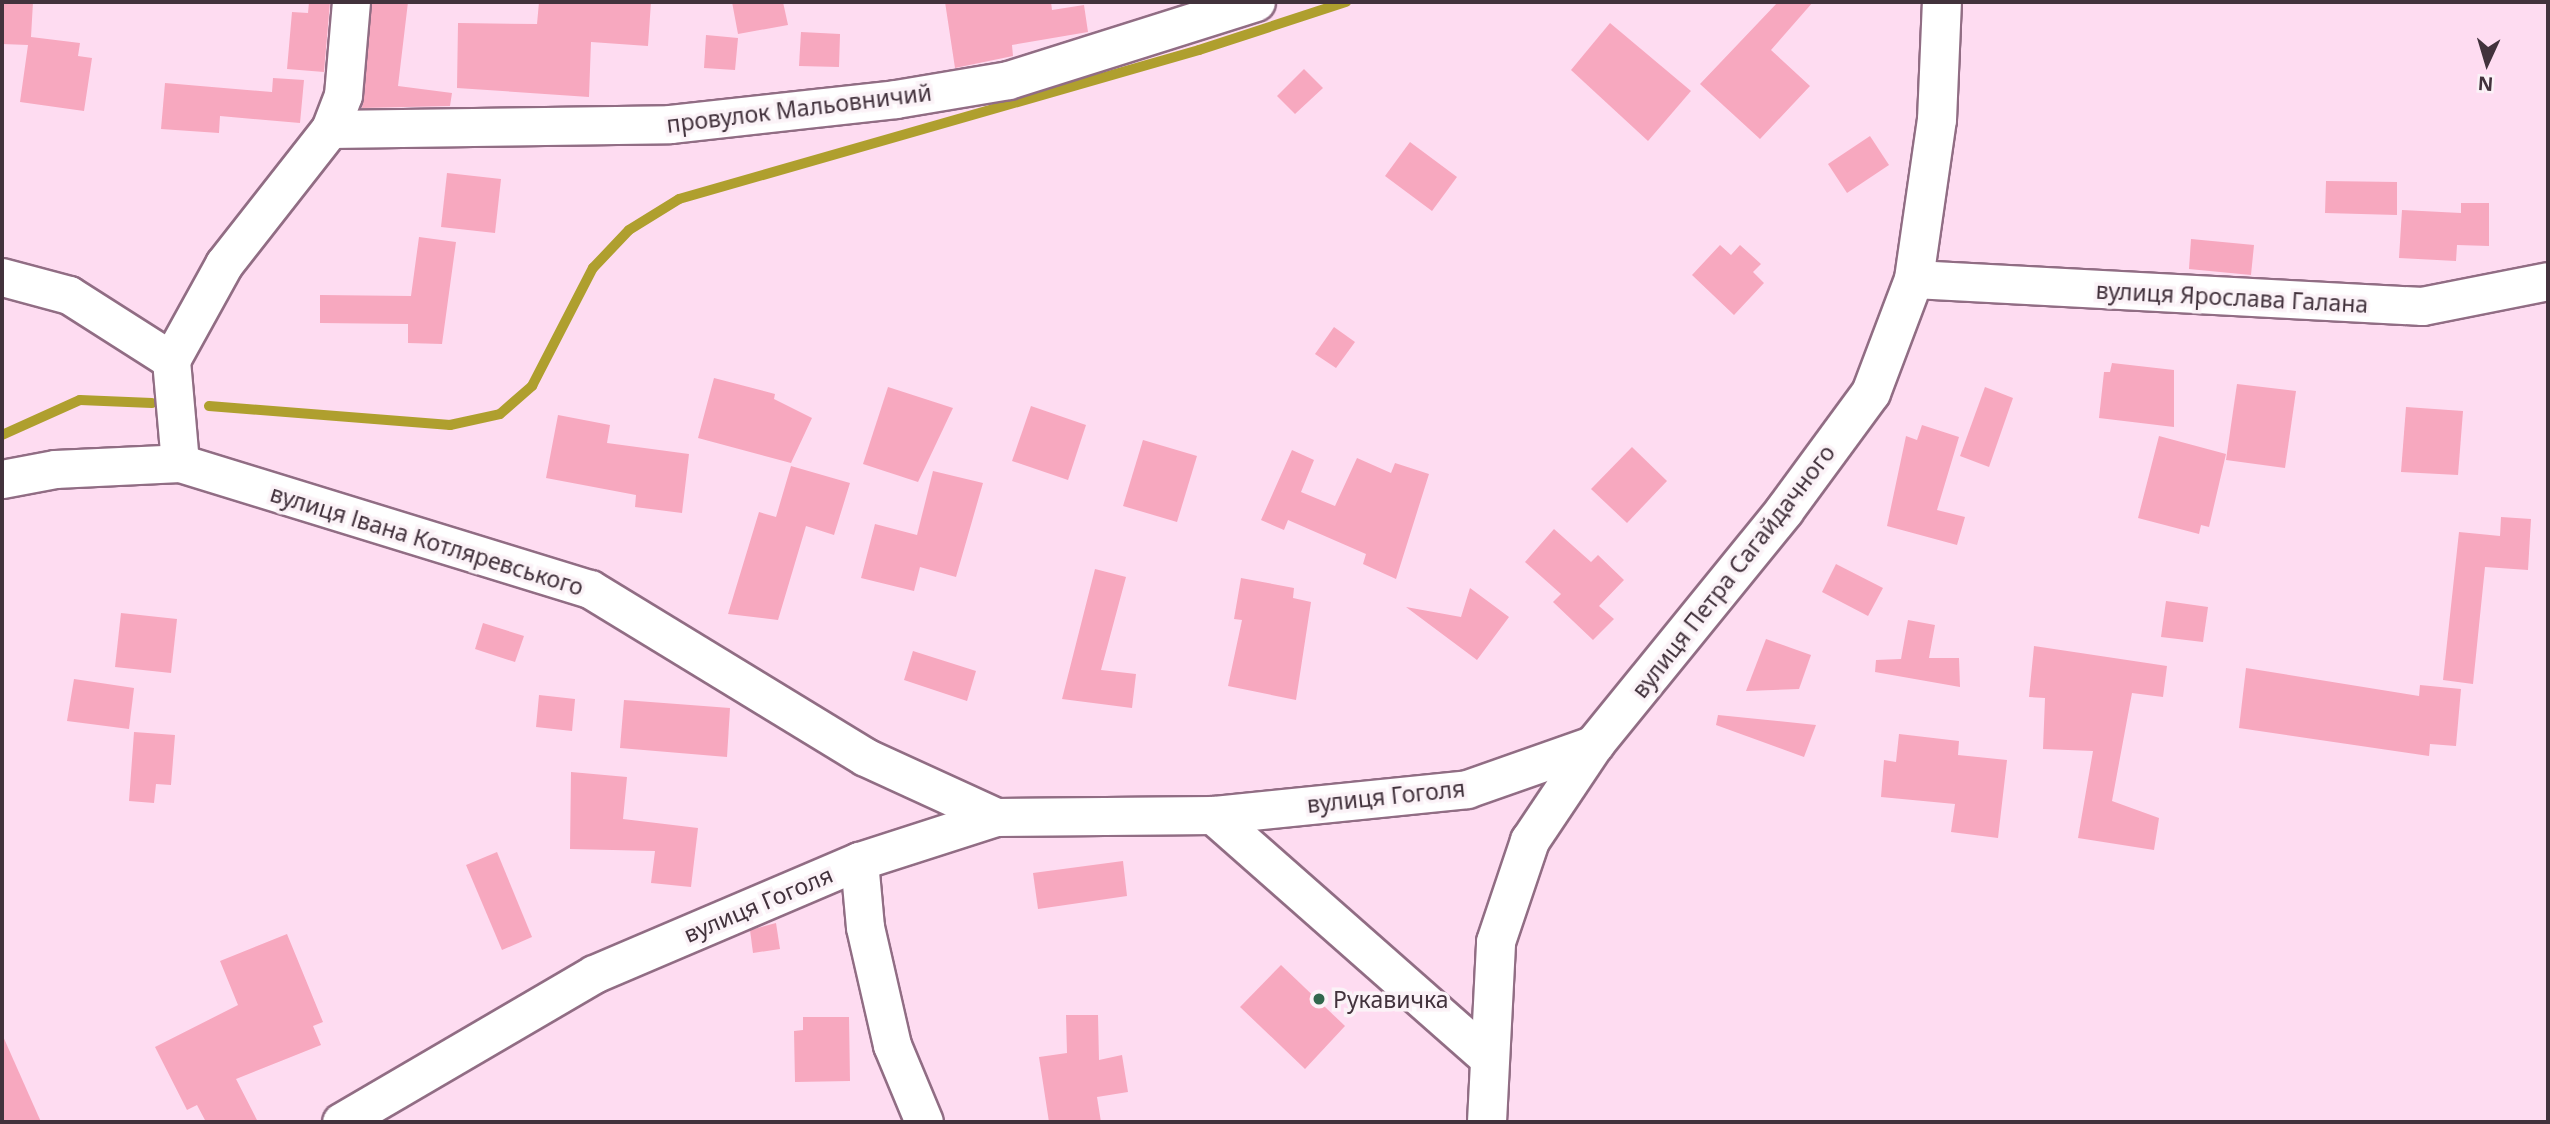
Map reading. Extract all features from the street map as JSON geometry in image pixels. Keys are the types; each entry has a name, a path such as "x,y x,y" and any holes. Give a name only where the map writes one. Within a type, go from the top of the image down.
{"street":[{"path":"180,463 171,360 224,264 330,129 343,95 351,2"},
{"name":"провулок Мальовничий","path":"330,129 670,124 896,99 1008,79 1256,2"},
{"name":"вулиця Петра Сагайдачного","path":"1487,1122 1485,1055 1496,942 1530,841 1595,744 1785,510 1871,393 1914,279 1937,120 1942,2"},
{"path":"2,277 69,295 171,360"},
{"name":"вулиця Ярослава Галана","path":"1914,279 2422,306 2548,281"},
{"name":"вулиця Івана Котляревського","path":"2,479 55,469 180,463 590,589 865,757 996,817"},
{"name":"вулиця Гоголя","path":"341,1122 594,974 859,861 996,817 1213,815 1467,789 1595,744"},
{"path":"1213,815 1485,1055"},
{"path":"859,861 865,927 892,1045 924,1122"}],"building":[{"path":"2,2 33,2 31,37 80,43 78,56 92,58 84,111 20,102 28,45 2,44"},
{"path":"309,2 330,2 324,72 287,69 292,12 308,13"},
{"path":"372,2 408,2 398,86 452,93 450,106 362,108"},
{"path":"539,2 651,2 648,46 591,42 589,97 457,88 458,23 537,24"},
{"path":"732,2 783,2 788,25 738,34"},
{"path":"945,2 1051,2 1052,10 1084,5 1088,32 1012,45 1013,56 955,68"},
{"path":"1778,2 1813,2 1771,50 1810,86 1760,139 1700,84"},
{"path":"1610,23 1691,91 1648,141 1571,70"},
{"path":"801,32 840,34 839,67 799,66"},
{"path":"706,35 738,38 735,70 704,68"},
{"path":"1304,69 1323,88 1295,114 1277,96"},
{"path":"273,78 304,80 300,123 220,116 219,133 161,129 165,83 272,92"},
{"path":"1870,136 1889,165 1847,193 1828,164"},
{"path":"1410,142 1457,177 1432,211 1385,176"},
{"path":"447,173 501,179 495,233 441,227"},
{"path":"2326,181 2397,182 2397,215 2325,213"},
{"path":"2461,203 2489,203 2489,246 2457,245 2456,261 2399,258 2402,210 2461,213"},
{"path":"419,237 456,242 442,344 408,343 408,324 320,323 320,295 411,296"},
{"path":"2191,239 2254,245 2251,275 2189,269"},
{"path":"1720,245 1731,255 1740,245 1761,264 1753,272 1764,283 1734,315 1692,275"},
{"path":"1334,327 1355,342 1336,368 1315,354"},
{"path":"2112,363 2174,370 2174,427 2099,418 2104,372 2110,372"},
{"path":"714,378 775,394 774,399 812,418 791,463 698,438"},
{"path":"2237,384 2296,391 2285,468 2226,460"},
{"path":"888,387 953,408 918,482 863,464"},
{"path":"1985,387 2013,398 1989,467 1960,456"},
{"path":"1031,406 1086,425 1068,480 1012,461"},
{"path":"2406,407 2463,411 2458,475 2401,472"},
{"path":"558,415 610,425 607,443 689,454 682,513 635,507 636,495 546,478"},
{"path":"1922,425 1959,437 1937,510 1965,517 1957,545 1887,526 1906,436 1917,440"},
{"path":"2159,436 2226,454 2209,527 2201,525 2199,534 2138,518"},
{"path":"1143,440 1197,456 1177,522 1123,506"},
{"path":"1632,447 1667,481 1627,523 1591,489"},
{"path":"1292,450 1314,460 1301,492 1335,506 1357,458 1391,473 1395,463 1429,474 1396,579 1363,564 1366,554 1288,520 1284,530 1261,520"},
{"path":"791,466 850,483 834,535 806,526 778,620 728,614 759,512 776,517"},
{"path":"933,471 983,483 956,577 920,567 914,591 861,578 875,524 917,535"},
{"path":"2501,517 2531,519 2528,570 2485,567 2473,684 2443,680 2459,532 2500,536"},
{"path":"1554,529 1591,562 1598,555 1624,580 1599,606 1614,619 1593,640 1553,602 1561,594 1525,562"},
{"path":"1836,564 1883,588 1868,616 1822,592"},
{"path":"1095,569 1126,577 1101,670 1136,674 1132,708 1062,699"},
{"path":"1241,578 1294,588 1293,598 1311,602 1296,700 1228,686 1242,620 1234,619"},
{"path":"1470,588 1509,617 1477,660 1406,607 1461,617"},
{"path":"2166,601 2208,607 2203,642 2161,637"},
{"path":"121,613 177,619 171,673 115,667"},
{"path":"1908,620 1935,625 1929,658 1959,658 1960,687 1875,672 1876,660 1901,659"},
{"path":"483,623 524,636 515,662 475,649"},
{"path":"1766,639 1811,655 1799,689 1746,691"},
{"path":"2034,646 2167,666 2163,697 2132,693 2112,801 2159,818 2154,850 2078,838 2093,751 2043,749 2045,698 2029,697"},
{"path":"913,651 976,671 967,701 904,680"},
{"path":"2246,668 2419,696 2420,685 2461,689 2456,746 2430,744 2429,756 2239,728"},
{"path":"74,679 134,688 129,729 67,721"},
{"path":"539,695 575,699 572,731 536,727"},
{"path":"624,700 730,708 727,757 620,748"},
{"path":"1718,715 1816,725 1804,757 1716,725"},
{"path":"134,732 175,735 171,785 156,784 154,803 129,801"},
{"path":"1899,734 1959,741 1958,755 2007,760 1998,838 1951,832 1955,804 1881,797 1884,760 1896,762"},
{"path":"571,772 627,777 623,819 698,828 691,887 651,883 655,851 570,849"},
{"path":"497,852 532,937 502,950 466,865"},
{"path":"1123,861 1127,896 1038,909 1033,873"},
{"path":"776,923 780,949 753,953 750,930"},
{"path":"287,934 323,1022 313,1026 321,1045 236,1079 258,1122 206,1122 197,1105 187,1110 155,1047 238,1005 220,961"},
{"path":"1281,965 1345,1026 1305,1069 1240,1007"},
{"path":"1066,1015 1098,1015 1099,1060 1122,1055 1128,1092 1097,1097 1101,1122 1049,1122 1039,1057 1067,1053"},
{"path":"803,1017 849,1017 850,1081 795,1082 794,1031 803,1030"},
{"path":"2,1034 41,1122 2,1122"}],"waterway":[{"path":"209,406 450,425 500,414 532,386 593,268 629,230 679,199 1199,50 1346,2"},
{"path":"2,435 80,400 152,403"}],"place":[{"name":"Рукавичка","path":"1319,999"}]}
